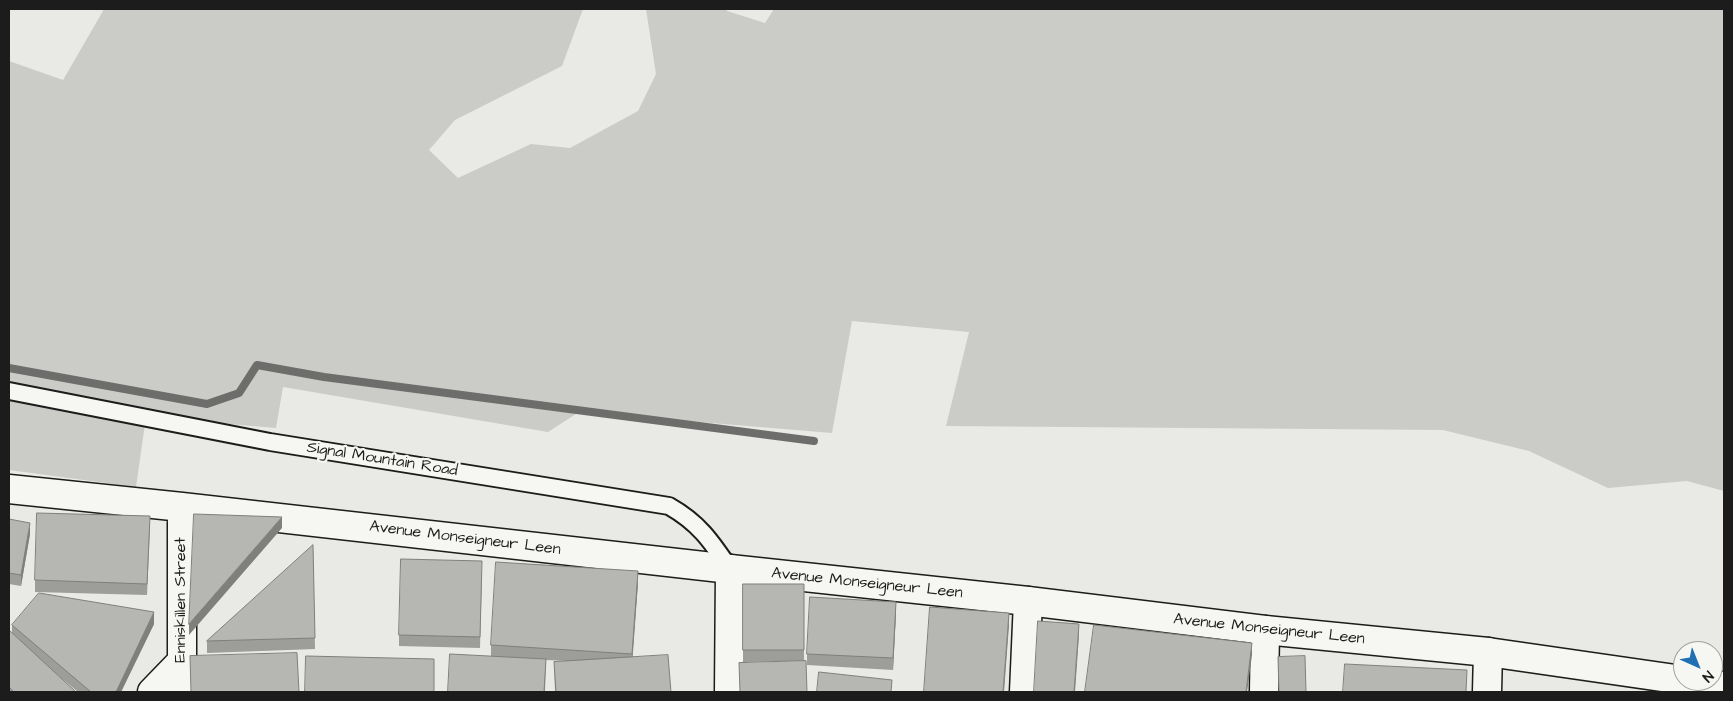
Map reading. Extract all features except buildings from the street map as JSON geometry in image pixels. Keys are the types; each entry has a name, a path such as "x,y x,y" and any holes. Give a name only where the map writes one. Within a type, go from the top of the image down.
{"street":[{"name":"Avenue Monseigneur Leen","path":"9,489 1028,601 1265,630 1488,652 1673,682"},
{"name":"Enniskillen Street","path":"182,507 182,692"},
{"path":"729,692 730,569"},
{"path":"1024,692 1028,601"},
{"path":"1264,692 1265,630"},
{"path":"1487,692 1488,652"},
{"path":"152,692 182,661"}],"lane":[{"name":"Signal Mountain Road","path":"9,391 270,442 669,506 686,516 709,538 730,569"}],"shaded area":[{"path":"103,9 583,9 562,66 455,120 429,150 458,178 531,144 570,148 638,111 656,74 646,9 726,9 727,11 765,23 774,9 1724,9 1724,491 1687,481 1608,488 1529,451 1443,430 946,426 969,332 852,321 832,433 579,412 548,432 283,387 276,428 146,417 136,487 9,470 9,61 63,80"}],"waterway":[{"path":"9,368 207,404 239,393 257,365 324,377 814,441"}]}
